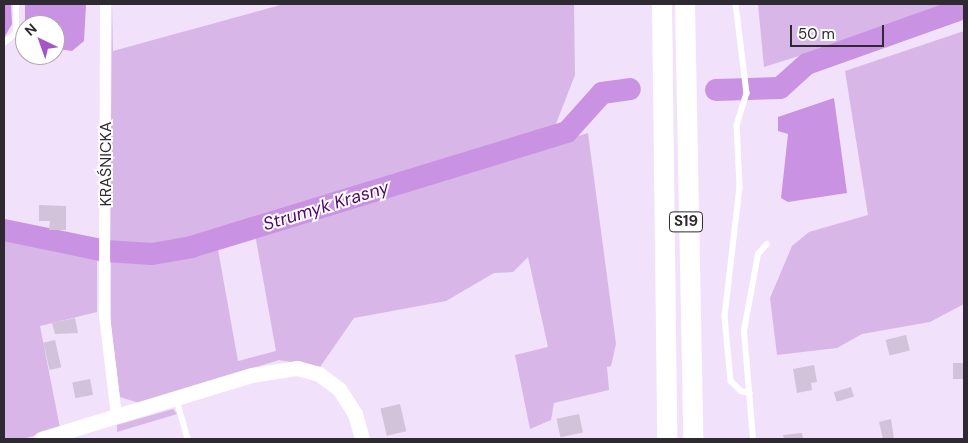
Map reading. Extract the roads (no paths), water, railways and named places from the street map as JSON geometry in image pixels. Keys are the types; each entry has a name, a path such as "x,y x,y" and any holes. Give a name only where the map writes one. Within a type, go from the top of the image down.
{"highway":[{"name":"S19","path":"662,4 673,117 692,439"},
{"name":"S19","path":"667,439 673,117 685,4"}],"street":[{"name":"KRAŚNICKA","path":"105,4 104,315 116,416"},
{"path":"41,439 252,375 297,368 319,374 339,389 355,414 362,439"}],"lane":[{"path":"4,43 16,33 16,4"},
{"path":"736,4 746,98 737,125 739,195 725,317 731,381 740,392 750,393"},
{"path":"754,439 744,331 758,254 767,244"},
{"path":"176,398 188,439"}],"waterway":[{"name":"Strumyk Krasny","path":"716,90 780,88 807,64 964,8"},
{"name":"Strumyk Krasny","path":"4,230 105,251 152,254 191,247 567,132 602,93 630,89"}]}
